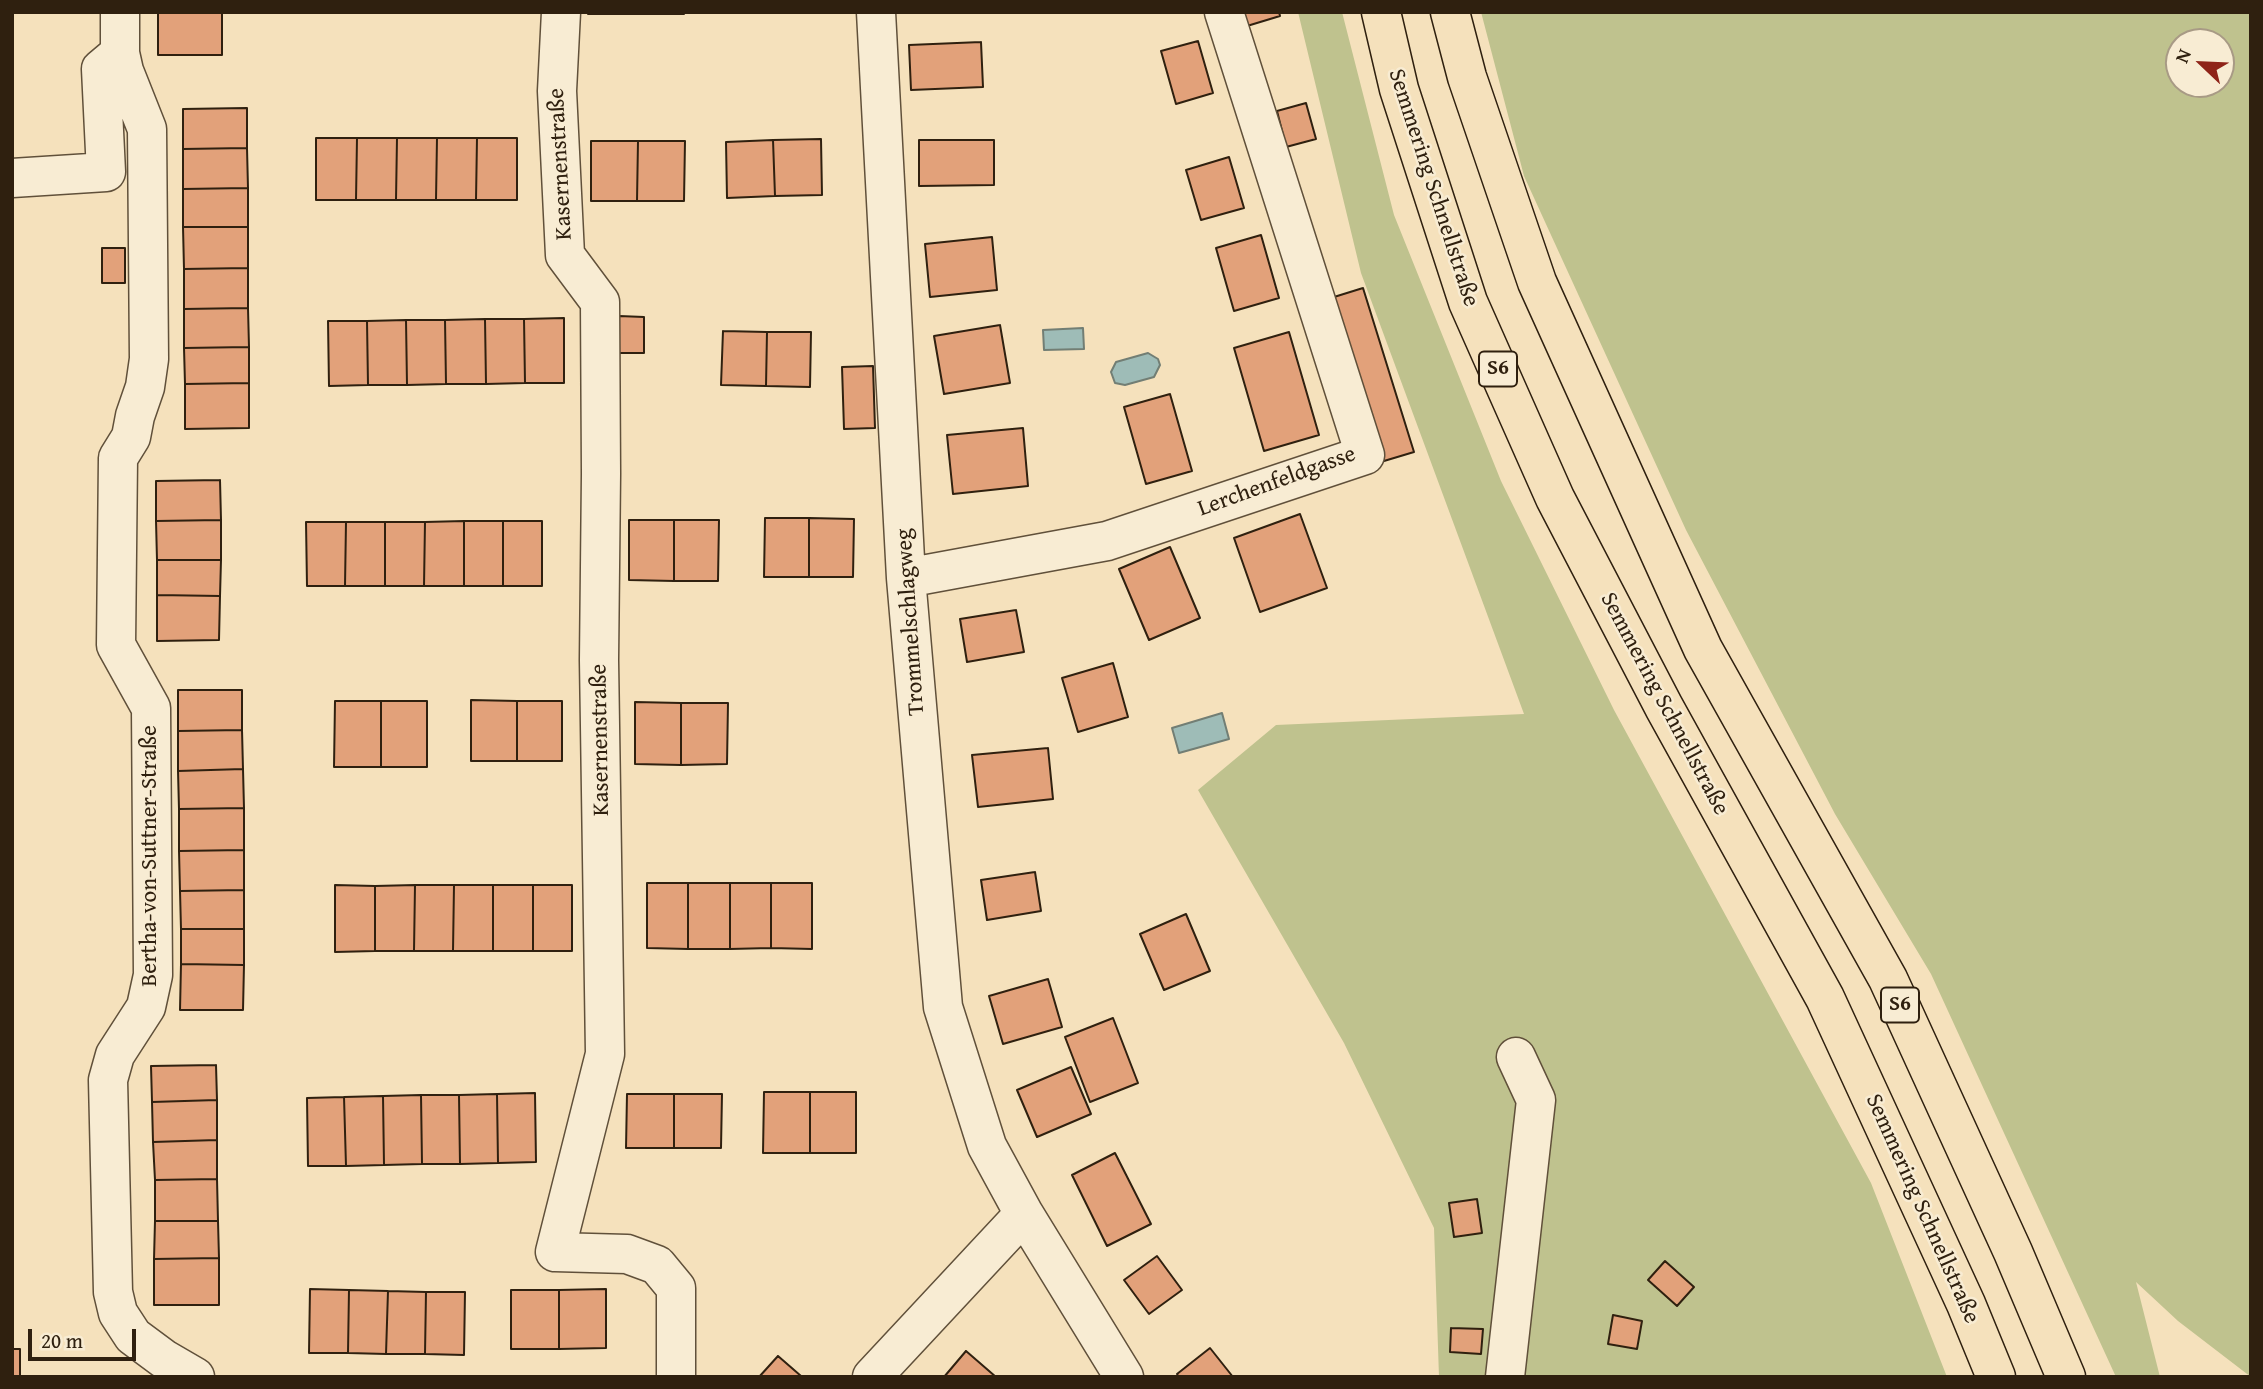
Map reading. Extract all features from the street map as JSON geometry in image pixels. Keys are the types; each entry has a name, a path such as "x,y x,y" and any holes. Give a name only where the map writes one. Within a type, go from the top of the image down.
{"highway":[{"name":"Semmering Schnellstraße","path":"1381,12 1399,89 1468,302 1555,498 1664,706 1825,998 1966,1304 1996,1377"},
{"name":"S6","path":"1450,12 1467,78 1542,295 1703,649 1888,979 2014,1252 2066,1377"}],"street":[{"name":"Bertha-von-Suttner-Straße","path":"120,12 120,53 124,71 147,129 149,359 145,387 131,438 118,458 116,645 151,708 153,975 146,1007 116,1055 108,1080 113,1292 118,1313 133,1336 195,1377"},
{"name":"Kasernenstraße","path":"561,12 557,91 565,255 600,302 598,660 605,1054 555,1252 627,1254 657,1265 676,1288 676,1377"},
{"name":"Trommelschlagweg","path":"876,12 906,578 943,1007 987,1146 1024,1214 1124,1377"},
{"name":"Lerchenfeldgasse","path":"906,578 1107,541 1365,455 1224,12"},
{"path":"12,178 106,173 101,69 120,53"},
{"path":"1505,1377 1536,1100 1516,1057"},
{"path":"872,1377 1024,1214"}],"green space":[{"path":"1298,12 1342,12 1394,215 1501,481 1614,710 1871,1183 1947,1377 1439,1377 1434,1228 1344,1043 1198,790 1276,725 1524,714 1361,273"},
{"path":"1481,12 2251,12 2251,1377 2178,1321 2136,1282 2160,1377 2116,1377 1931,974 1835,814 1686,530 1524,176"}],"water":[{"path":"1083,328 1084,349 1044,350 1043,330"},
{"path":"1148,353 1158,359 1160,365 1154,377 1125,385 1115,383 1111,372 1116,362"},
{"path":"1222,713 1229,739 1179,753 1172,728"}],"building":[{"path":"158,12 222,12 222,55 158,55"},
{"path":"636,12 636,14 588,14"},
{"path":"684,12 684,14 636,14"},
{"path":"1243,12 1279,12 1280,16 1247,26"},
{"path":"1198,41 1213,93 1176,104 1161,51"},
{"path":"981,42 983,87 911,90 909,45"},
{"path":"1306,103 1316,139 1286,147 1277,111"},
{"path":"247,108 247,148 183,149 183,109"},
{"path":"316,138 357,138 356,200 316,200"},
{"path":"357,138 397,138 396,200 356,200"},
{"path":"397,138 437,138 436,200 396,200"},
{"path":"437,138 477,138 476,200 436,200"},
{"path":"477,138 517,138 517,200 476,200"},
{"path":"821,139 822,195 775,196 773,140"},
{"path":"773,140 775,196 727,198 726,142"},
{"path":"919,140 994,140 994,185 919,186"},
{"path":"591,141 638,141 637,201 591,201"},
{"path":"638,141 685,141 684,201 637,201"},
{"path":"247,148 248,188 183,189 183,149"},
{"path":"1229,157 1244,208 1201,220 1186,170"},
{"path":"248,188 248,227 183,227 183,189"},
{"path":"183,227 248,227 248,268 184,269"},
{"path":"1261,235 1279,298 1234,311 1216,248"},
{"path":"992,237 997,290 930,297 925,244"},
{"path":"102,248 125,248 125,283 102,283"},
{"path":"248,268 248,308 184,309 184,269"},
{"path":"1363,288 1414,452 1384,461 1334,297"},
{"path":"248,308 249,347 184,348 184,309"},
{"path":"619,316 644,317 644,353 619,353"},
{"path":"564,318 564,383 525,383 524,319"},
{"path":"485,319 486,384 446,384 445,320"},
{"path":"485,319 524,319 525,383 486,384"},
{"path":"406,320 407,385 368,385 367,321"},
{"path":"406,320 445,320 446,384 407,385"},
{"path":"328,321 367,321 368,385 329,386"},
{"path":"1000,325 1010,383 944,394 934,336"},
{"path":"723,331 767,332 766,386 721,385"},
{"path":"767,332 811,332 810,387 766,386"},
{"path":"1289,332 1319,435 1264,451 1234,348"},
{"path":"249,347 249,383 185,384 184,348"},
{"path":"873,366 875,428 844,429 842,367"},
{"path":"249,383 249,428 185,429 185,384"},
{"path":"1170,394 1192,471 1146,484 1124,407"},
{"path":"1023,428 1028,486 953,494 947,435"},
{"path":"220,480 221,520 156,521 156,481"},
{"path":"1300,514 1327,588 1260,612 1234,538"},
{"path":"765,518 809,518 809,577 764,577"},
{"path":"809,518 854,519 853,577 809,577"},
{"path":"221,520 221,560 157,560 156,521"},
{"path":"629,520 674,520 674,581 629,580"},
{"path":"674,520 719,520 718,581 674,581"},
{"path":"464,521 464,586 424,586 425,522"},
{"path":"464,521 503,521 503,586 464,586"},
{"path":"503,521 542,521 542,586 503,586"},
{"path":"306,522 346,522 345,586 307,586"},
{"path":"346,522 385,522 385,586 345,586"},
{"path":"385,522 425,522 424,586 385,586"},
{"path":"1170,547 1200,618 1149,640 1119,569"},
{"path":"157,560 221,560 220,596 157,595"},
{"path":"157,595 220,596 219,640 157,641"},
{"path":"1016,610 1024,652 967,662 960,619"},
{"path":"1113,663 1128,717 1078,732 1062,678"},
{"path":"178,690 242,690 242,730 178,731"},
{"path":"471,700 517,701 517,761 471,761"},
{"path":"335,701 381,701 381,767 334,767"},
{"path":"381,701 427,701 427,767 381,767"},
{"path":"517,701 562,701 562,761 517,761"},
{"path":"635,702 681,703 681,765 635,764"},
{"path":"681,703 728,703 727,764 681,765"},
{"path":"242,730 243,769 178,771 178,731"},
{"path":"1048,748 1053,799 978,807 972,755"},
{"path":"243,769 244,808 179,809 178,771"},
{"path":"244,808 244,850 179,851 179,809"},
{"path":"244,850 244,890 180,891 179,851"},
{"path":"1035,872 1041,911 987,920 981,880"},
{"path":"647,883 688,883 688,949 647,948"},
{"path":"688,883 730,883 730,949 688,949"},
{"path":"730,883 771,883 771,948 730,949"},
{"path":"771,883 812,883 812,949 771,948"},
{"path":"335,885 375,886 375,951 335,952"},
{"path":"415,885 414,951 375,951 375,886"},
{"path":"415,885 454,885 453,951 414,951"},
{"path":"454,885 493,885 493,951 453,951"},
{"path":"493,885 533,885 533,951 493,951"},
{"path":"533,885 572,885 572,951 533,951"},
{"path":"244,890 244,929 181,929 180,891"},
{"path":"1186,914 1210,971 1164,990 1140,934"},
{"path":"181,929 244,929 244,965 181,964"},
{"path":"181,964 244,965 243,1010 180,1010"},
{"path":"1048,979 1062,1027 1003,1044 989,996"},
{"path":"1113,1018 1138,1083 1090,1102 1065,1037"},
{"path":"216,1065 217,1100 152,1102 151,1066"},
{"path":"1071,1067 1091,1114 1037,1137 1017,1090"},
{"path":"764,1092 810,1092 810,1153 763,1153"},
{"path":"810,1092 856,1092 856,1153 810,1153"},
{"path":"535,1093 536,1162 498,1163 497,1094"},
{"path":"497,1094 498,1163 460,1164 459,1095"},
{"path":"627,1094 674,1094 674,1148 626,1148"},
{"path":"674,1094 722,1094 721,1148 674,1148"},
{"path":"421,1095 422,1164 384,1165 383,1096"},
{"path":"421,1095 459,1095 460,1164 422,1164"},
{"path":"383,1096 384,1165 346,1166 344,1097"},
{"path":"344,1097 346,1166 308,1166 307,1098"},
{"path":"217,1100 217,1140 153,1142 152,1102"},
{"path":"217,1140 217,1179 155,1180 153,1142"},
{"path":"1115,1153 1151,1224 1107,1246 1072,1175"},
{"path":"217,1179 218,1221 155,1221 155,1180"},
{"path":"1477,1199 1482,1233 1454,1237 1449,1203"},
{"path":"155,1221 218,1221 219,1258 154,1259"},
{"path":"1157,1256 1182,1290 1149,1314 1124,1280"},
{"path":"219,1258 219,1305 154,1305 154,1259"},
{"path":"1665,1261 1694,1287 1677,1306 1648,1280"},
{"path":"310,1289 349,1290 348,1353 309,1353"},
{"path":"606,1289 606,1348 559,1349 559,1290"},
{"path":"349,1290 388,1291 386,1354 348,1353"},
{"path":"511,1290 559,1290 559,1349 511,1349"},
{"path":"388,1291 426,1292 425,1354 386,1354"},
{"path":"426,1292 465,1292 464,1355 425,1354"},
{"path":"1613,1315 1642,1321 1637,1349 1608,1344"},
{"path":"1451,1328 1483,1329 1481,1354 1450,1352"},
{"path":"1210,1348 1233,1377 1179,1377 1177,1374"},
{"path":"12,1349 20,1349 20,1377 12,1377"},
{"path":"966,1351 996,1377 944,1377"},
{"path":"778,1356 801,1376 759,1377"}]}
